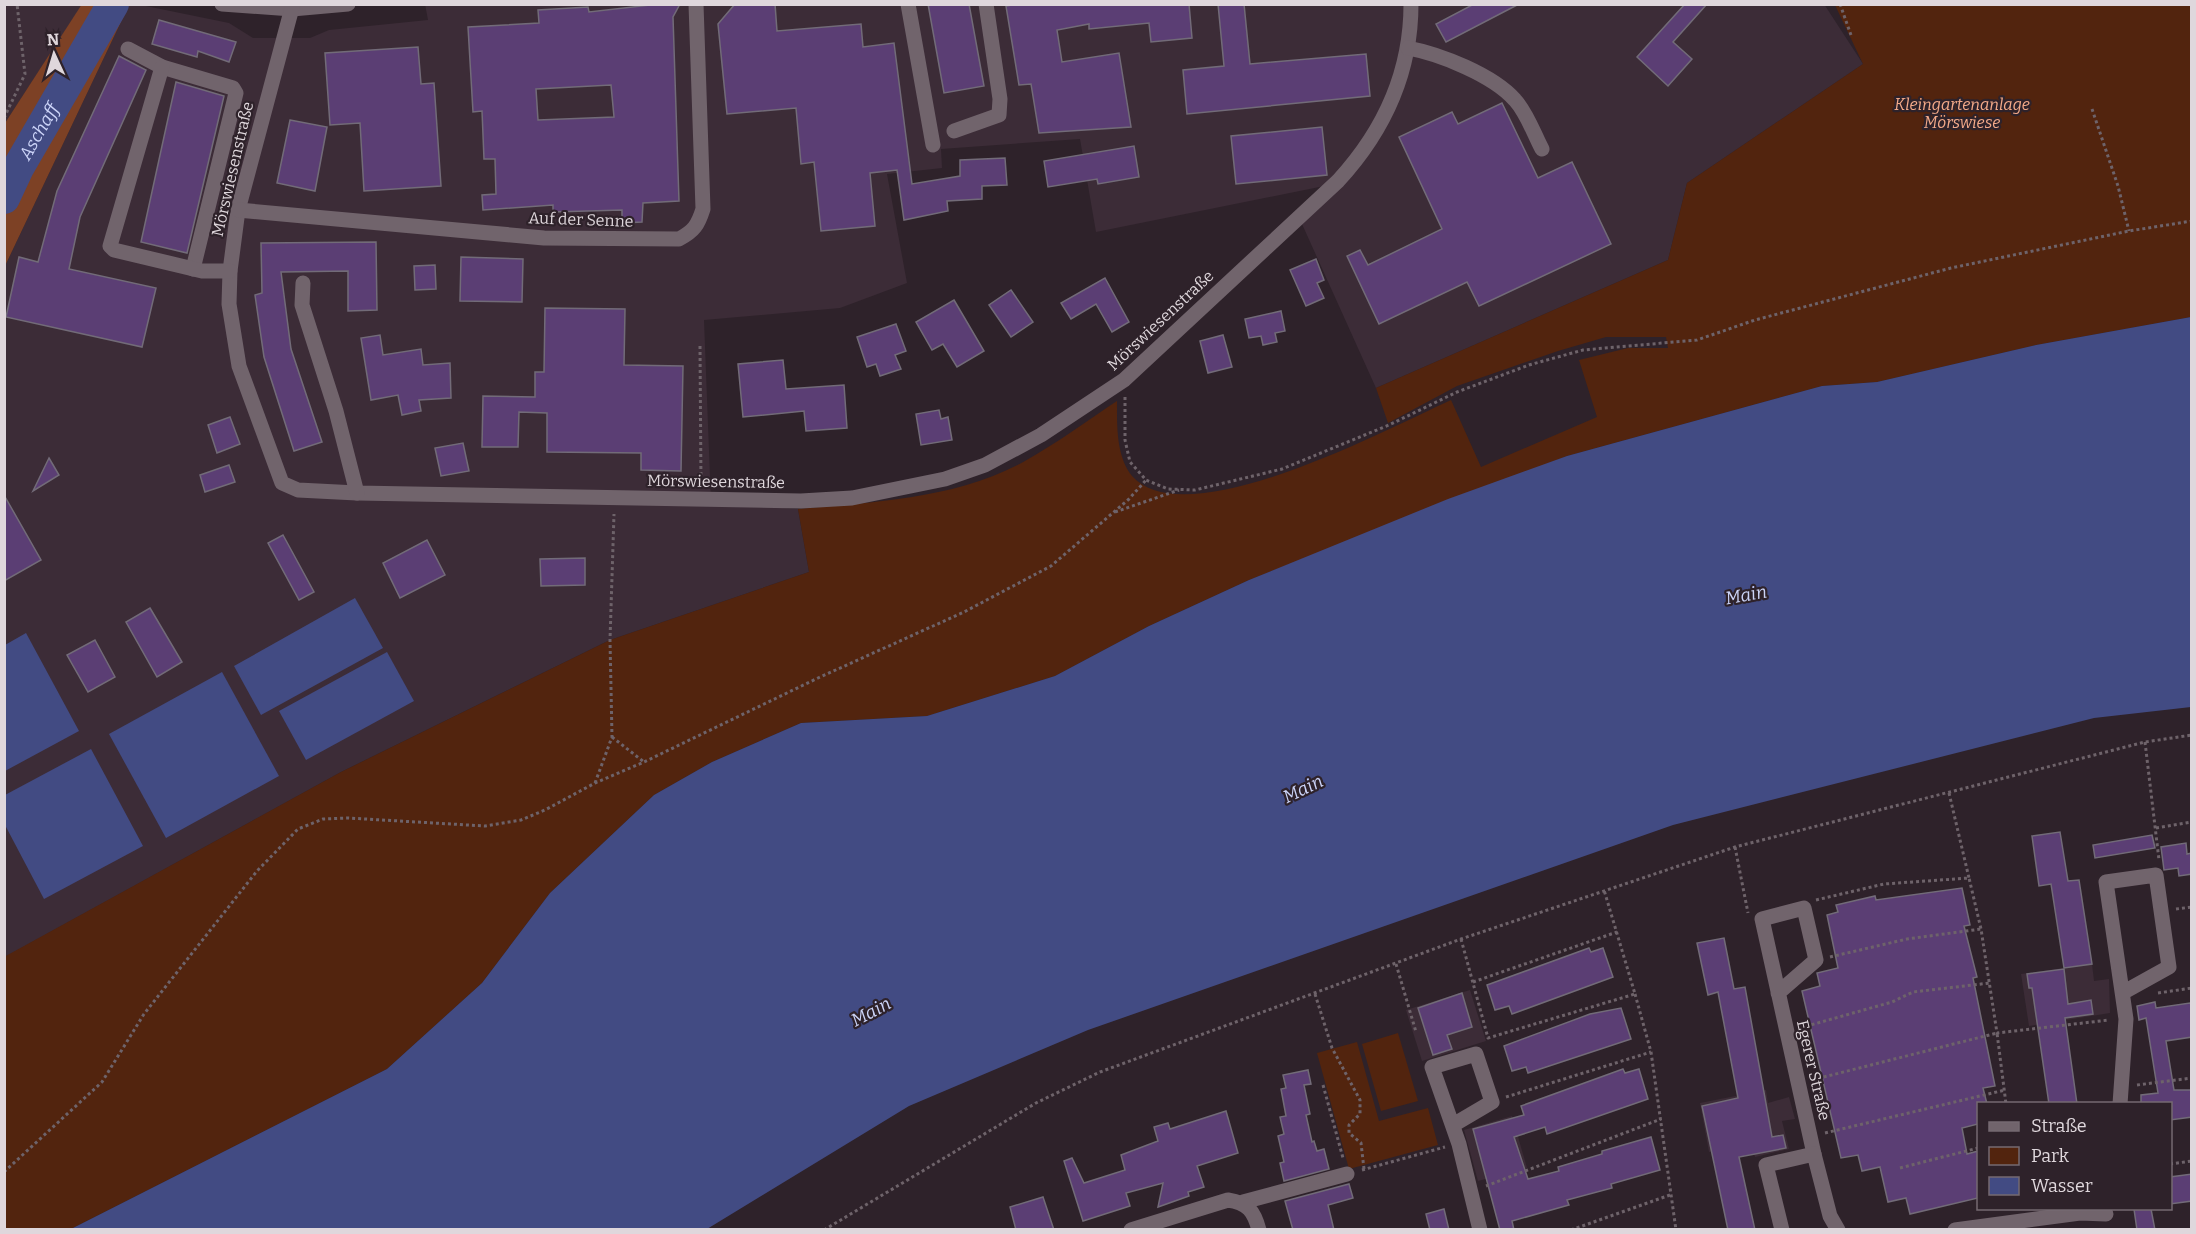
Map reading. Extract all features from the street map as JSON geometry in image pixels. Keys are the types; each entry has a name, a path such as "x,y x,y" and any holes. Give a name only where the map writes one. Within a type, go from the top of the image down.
{"street":[{"path":"230,5 293,7 348,4"},
{"name":"Auf der Senne","path":"238,210 544,238 679,238 691,232 699,224 703,209 696,4"},
{"path":"908,4 933,145"},
{"path":"954,131 999,115 1000,99 986,4"},
{"name":"Mörswiesenstraße","path":"293,7 238,210 230,271 231,325 239,366 282,483 298,490 357,493 801,501 852,498 945,479 985,465 1041,435 1124,380 1338,181 1358,159 1377,132 1395,96 1408,48 1411,4"},
{"path":"1408,48 1433,53 1503,88 1517,102 1542,149"},
{"path":"128,50 162,67 233,88 236,93 194,269"},
{"path":"162,67 110,246 114,250 194,269 230,271"},
{"path":"303,284 302,305 336,411 357,493"},
{"path":"2120,1102 2126,1019 2124,992 2106,882 2156,876 2169,967 2124,992"},
{"path":"1762,919 1804,908 1816,960 1778,993"},
{"name":"Egerer Straße","path":"1762,919 1814,1155 1830,1216 1838,1230"},
{"path":"1453,1125 1492,1102 1476,1054 1432,1067 1459,1144 1480,1230"},
{"path":"1782,1230 1766,1165 1814,1155"},
{"path":"1131,1230 1228,1200 1243,1202 1347,1174"},
{"path":"1243,1202 1254,1213 1259,1230"},
{"path":"1955,1230 2048,1216 2107,1211 2110,1230"}],"path":[{"path":"4,118 26,74 17,4"},
{"path":"1840,4 1852,38"},
{"path":"2092,108 2118,186 2129,231"},
{"path":"1124,380 1125,440 1130,462 1146,480 1168,489 1196,490 1282,469 1389,425 1457,392 1529,364 1572,353 1697,340 1755,320 1873,288 2129,231 2192,221"},
{"path":"700,346 701,500"},
{"path":"4,1172 102,1082 144,1014 257,871 298,830 323,819 348,818 485,826 521,820 818,678 963,612 1051,566 1113,513 1146,480"},
{"path":"1113,513 1181,489"},
{"path":"595,783 612,737 610,640 615,497"},
{"path":"824,1230 1036,1103 1100,1072 1461,939 1735,847 2145,742 2192,735"},
{"path":"612,737 645,762"},
{"path":"2145,742 2159,864 2156,876"},
{"path":"1949,794 1981,929 2006,1102"},
{"path":"2156,828 2192,822"},
{"path":"1735,847 1749,917 1762,919"},
{"path":"1804,908 1821,897 1884,884 1969,878"},
{"path":"1604,890 1651,1052 1676,1230"},
{"path":"1816,960 1907,939 1981,929"},
{"path":"1473,982 1617,932"},
{"path":"1461,939 1488,1038 1635,994"},
{"path":"1396,963 1416,1032"},
{"path":"1787,1032 1892,1002 1913,992 1990,983"},
{"path":"1315,994 1332,1048 1360,1100 1360,1114 1349,1125 1349,1133 1361,1143 1364,1169"},
{"path":"1799,1084 1997,1033 2126,1019"},
{"path":"1492,1102 1651,1052"},
{"path":"2121,1088 2192,1078"},
{"path":"1323,1085 1347,1174 1459,1144"},
{"path":"1810,1136 2005,1090"},
{"path":"1471,1192 1661,1119"},
{"path":"1900,1168 1977,1148"},
{"path":"2172,1164 2192,1161"},
{"path":"1571,1230 1670,1195"}],"shaded area":[{"path":"82,4 129,5 5,266 5,123"},
{"path":"425,4 1824,4 1863,64 1687,183 1668,260 1376,388 1302,224 1334,184 1096,232 1080,139 941,149 942,168 887,174 907,283 840,308 704,320 711,503 798,509 809,572 610,640 341,772 5,957 5,266 129,5 141,5 229,23 253,38 310,38 329,30 428,20"},
{"path":"5,5 82,5 5,123"},
{"path":"2092,964 2094,981 2109,979 2110,1013 2029,1026 2021,974"},
{"path":"1470,990 1486,1041 1422,1061 1406,1010"},
{"path":"1766,1090 1768,1103 1789,1097 1795,1119 1782,1121 1789,1149 1755,1157 1751,1144 1709,1152 1700,1103"},
{"path":"1512,1116 1527,1168 1478,1181 1464,1130"}],"green space":[{"name":"Kleingartenanlage Mörswiese","path":"1835,5 2191,5 2191,317 2036,345 1877,382 1822,386 1567,456 1249,580 1149,626 1055,676 927,716 801,723 712,762 654,795 550,893 482,983 387,1069 71,1229 5,1229 4,957 341,772 610,640 809,572 798,509 914,497 972,484 1025,461 1117,401 1120,450 1132,476 1159,491 1196,494 1240,486 1288,471 1383,432 1451,400 1481,467 1597,417 1579,360 1628,348 1668,348 1666,337 1606,337 1558,351 1457,386 1388,423 1376,388 1668,260 1687,183 1863,64"},
{"path":"1398,1033 1418,1101 1381,1111 1362,1044"},
{"path":"1357,1042 1379,1121 1428,1108 1438,1145 1349,1169 1317,1053"}],"water":[{"name":"Main","path":"2191,317 2191,707 2094,718 1673,825 1088,1030 909,1106 707,1229 71,1229 387,1069 482,983 550,893 654,795 712,762 801,723 927,716 1055,676 1149,626 1249,580 1448,499 1567,456 1822,386 1877,382 2036,345"},
{"path":"355,598 383,648 261,715 234,666"},
{"path":"26,633 79,731 5,771 5,645"},
{"path":"387,652 414,701 306,760 279,711"},
{"path":"222,672 279,776 166,838 109,734"},
{"path":"91,749 143,846 44,899 5,825 5,795"}],"building":[{"path":"659,4 680,4 673,17 679,201 643,203 642,222 622,223 622,210 553,212 553,205 483,210 482,195 496,194 495,159 484,159 482,111 473,112 468,27 539,23 538,10 588,7 589,12","holes":["611,85 614,117 538,120 536,89"]},
{"path":"735,4 775,4 777,31 861,24 863,47 894,43 912,184 960,176 960,160 1005,158 1007,185 982,186 982,199 947,201 948,211 904,220 897,170 870,173 875,226 821,231 814,162 801,164 796,108 727,114 718,24"},
{"path":"928,4 969,4 984,86 944,93"},
{"path":"1018,4 1189,4 1192,38 1151,42 1149,23 1089,29 1089,24 1057,30 1062,62 1119,53 1131,127 1039,133 1031,84 1019,85 1006,6"},
{"path":"1218,4 1244,4 1250,64 1366,54 1370,96 1187,114 1183,70 1224,66"},
{"path":"1474,4 1519,4 1446,42 1436,24"},
{"path":"1685,4 1707,4 1673,42 1692,59 1668,86 1637,57"},
{"path":"159,20 236,42 229,62 198,51 197,57 152,44"},
{"path":"418,47 421,84 434,83 441,186 364,191 360,123 330,125 325,53"},
{"path":"119,56 146,70 80,217 69,269 156,288 142,347 6,317 19,257 38,262 57,191"},
{"path":"176,82 224,96 187,253 141,242"},
{"path":"1502,103 1538,178 1572,162 1611,244 1479,306 1467,282 1379,324 1347,256 1360,250 1368,265 1442,229 1399,137 1452,112 1458,124"},
{"path":"290,120 327,127 315,191 277,183"},
{"path":"1322,127 1327,175 1236,184 1231,136"},
{"path":"1134,146 1139,177 1098,184 1097,179 1048,187 1044,161"},
{"path":"376,242 377,310 348,311 348,271 281,272 291,349 322,442 294,451 264,357 255,295 262,293 261,243"},
{"path":"461,257 523,259 522,302 460,301"},
{"path":"1316,259 1324,280 1317,283 1324,298 1306,306 1290,270"},
{"path":"435,265 436,289 415,290 414,266"},
{"path":"1105,278 1129,322 1112,332 1096,304 1071,319 1061,303"},
{"path":"1011,290 1033,322 1011,337 989,305"},
{"path":"954,300 984,351 957,367 943,344 932,350 916,322"},
{"path":"545,308 625,309 624,365 683,366 681,471 641,470 641,453 547,452 547,413 519,412 518,447 482,447 483,396 535,397 535,372 544,372"},
{"path":"1281,311 1285,331 1275,333 1277,342 1263,345 1261,336 1249,338 1245,319"},
{"path":"896,324 906,351 895,355 901,369 880,376 876,364 867,367 857,337"},
{"path":"380,335 383,355 421,349 423,365 450,363 451,398 419,400 421,411 402,415 398,395 371,400 361,338"},
{"path":"1223,335 1232,367 1208,373 1200,341"},
{"path":"783,360 786,389 844,385 847,428 806,431 804,411 743,417 738,364"},
{"path":"939,410 941,419 948,417 952,440 921,445 916,414"},
{"path":"230,417 240,444 217,453 208,425"},
{"path":"463,443 469,471 441,476 435,448"},
{"path":"49,458 59,475 33,491"},
{"path":"229,465 235,482 205,492 200,475"},
{"path":"4,495 41,560 4,581"},
{"path":"283,535 314,592 299,600 268,543"},
{"path":"427,540 445,575 400,598 383,563"},
{"path":"585,558 585,585 541,586 540,559"},
{"path":"150,608 182,662 157,677 126,622"},
{"path":"95,640 115,677 88,692 67,655"},
{"path":"2060,832 2068,881 2079,880 2092,964 2064,968 2051,884 2039,886 2032,836"},
{"path":"2152,835 2155,848 2095,858 2093,845"},
{"path":"2186,843 2187,854 2192,853 2192,874 2179,876 2178,868 2164,870 2161,847"},
{"path":"1962,888 1970,925 1964,926 1977,977 1973,978 1995,1086 1983,1088 1986,1102 1977,1102 1977,1124 1962,1128 1967,1154 1977,1151 1977,1198 1910,1214 1906,1198 1888,1202 1880,1167 1862,1171 1858,1155 1841,1158 1802,991 1820,986 1817,973 1838,968 1827,915 1838,912 1836,905 1875,896 1876,900"},
{"path":"1724,938 1734,989 1745,987 1772,1137 1783,1135 1786,1148 1739,1157 1755,1230 1728,1230 1702,1106 1738,1098 1718,992 1708,995 1697,943"},
{"path":"1589,948 1591,952 1603,948 1613,977 1512,1014 1509,1006 1495,1010 1487,985"},
{"path":"2064,969 2068,1004 2091,1000 2093,1014 2065,1018 2077,1102 2049,1102 2032,988 2029,988 2027,974"},
{"path":"1462,993 1472,1027 1447,1035 1452,1049 1433,1055 1418,1008"},
{"path":"2155,1002 2156,1008 2190,1003 2192,1006 2192,1037 2166,1041 2174,1090 2192,1090 2192,1117 2172,1120 2172,1102 2141,1102 2141,1095 2158,1093 2146,1018 2139,1020 2137,1006"},
{"path":"1621,1008 1631,1039 1528,1073 1526,1067 1512,1071 1504,1046 1590,1014"},
{"path":"1623,1069 1625,1073 1639,1069 1648,1099 1547,1134 1545,1127 1514,1137 1528,1179 1559,1171 1558,1167 1602,1154 1602,1151 1651,1137 1660,1170 1611,1184 1612,1188 1567,1200 1569,1205 1512,1221 1514,1230 1500,1230 1473,1129 1524,1115 1521,1106"},
{"path":"1308,1070 1311,1084 1304,1085 1310,1114 1306,1115 1312,1142 1314,1141 1317,1151 1324,1149 1329,1169 1284,1181 1280,1163 1284,1162 1278,1136 1284,1134 1280,1117 1286,1116 1281,1089 1286,1088 1283,1075"},
{"path":"1226,1111 1238,1153 1197,1166 1204,1187 1188,1192 1189,1196 1158,1207 1163,1183 1126,1193 1130,1206 1083,1221 1064,1161 1072,1158 1084,1183 1125,1170 1121,1155 1158,1141 1154,1127 1168,1123 1170,1129"},
{"path":"2192,1174 2192,1201 2172,1204 2172,1177"},
{"path":"1349,1184 1353,1198 1328,1205 1334,1230 1293,1230 1285,1201"},
{"path":"1043,1197 1054,1230 1016,1230 1010,1207"},
{"path":"1444,1209 1449,1230 1430,1230 1426,1214"},
{"path":"2134,1210 2151,1210 2155,1230 2137,1230"}],"waterway":[{"name":"Aschaff","path":"4,198 18,168 113,4"}]}
